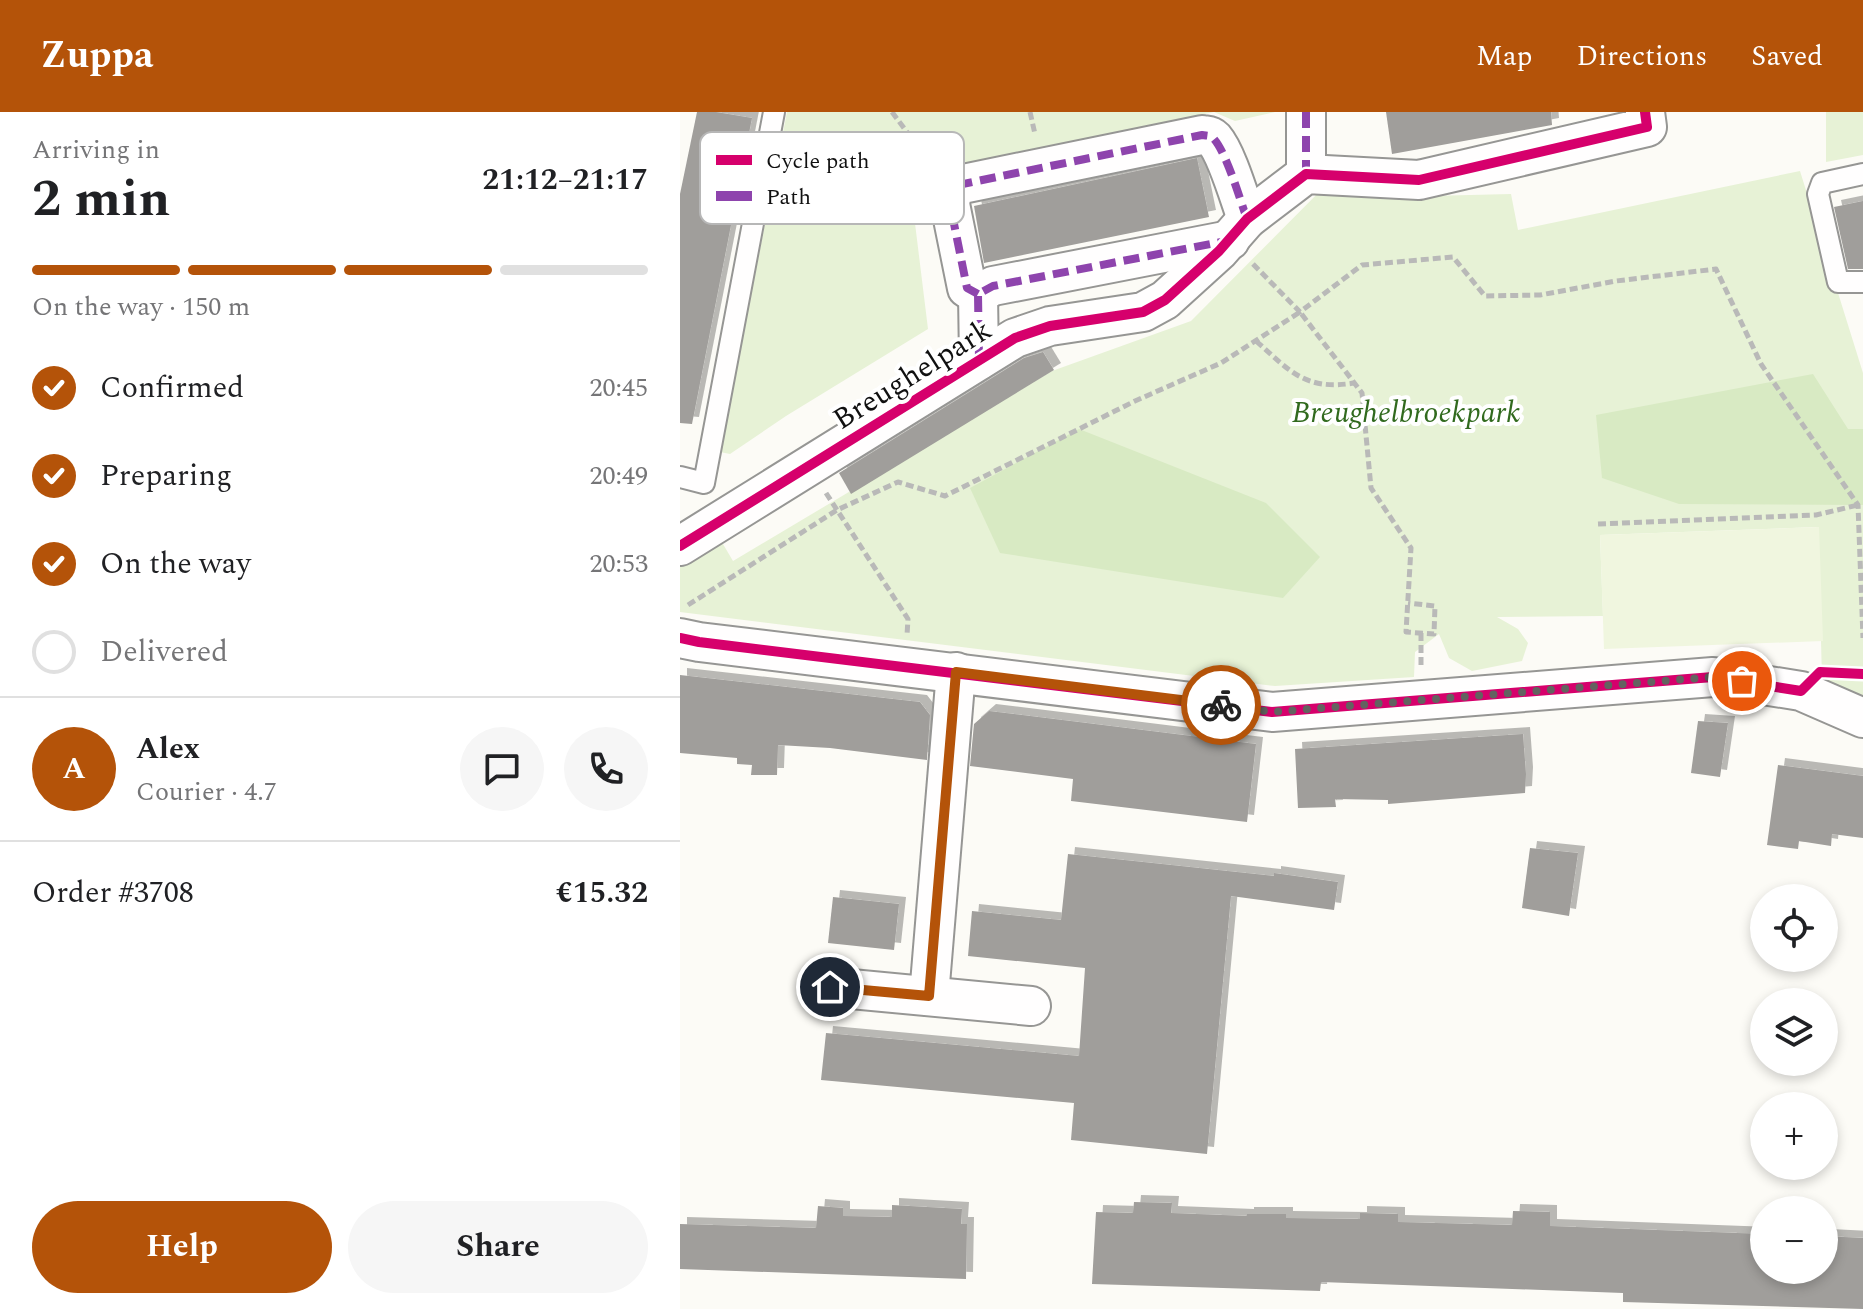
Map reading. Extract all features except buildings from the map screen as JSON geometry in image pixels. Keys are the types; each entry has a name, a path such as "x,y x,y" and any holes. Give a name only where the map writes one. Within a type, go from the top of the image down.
{"street":[{"path":"1306,112 1306,174 1419,180 1647,127 1645,112"},
{"path":"964,184 1202,135 1210,136 1228,168 1238,230"},
{"name":"Breughelpark","path":"680,546 1015,338 1050,326 1143,312 1165,300 1238,230 1306,174"},
{"name":"Breughelpark","path":"954,224 967,288 978,294"},
{"name":"Breughelpark","path":"978,294 993,286 1238,230"},
{"name":"Breughelpark","path":"978,294 979,360"},
{"path":"680,638 1272,712 1713,677 1801,691 1863,718"},
{"path":"929,996 956,672"},
{"path":"830,987 1031,1006"}],"lane":[{"path":"770,132 774,112"},
{"path":"1863,174 1822,183 1818,194 1838,282 1863,282"},
{"path":"680,477 704,483 753,224"}],"path":[{"path":"892,112 907,132"},
{"path":"1238,230 1362,393 1371,488 1411,548 1406,632 1434,634 1435,606 1408,603"},
{"path":"680,610 837,510 898,482 945,496 1221,363 1300,312 1362,265 1453,257 1485,296 1540,295 1616,281 1716,269 1761,364 1858,505 1863,638"},
{"path":"1256,341 1304,380 1332,387 1354,383"},
{"path":"809,466 908,619 906,667"},
{"path":"1598,524 1816,515 1858,505"}],"green space":[{"path":"787,112 1214,112 964,164 964,132 783,132"},
{"path":"1214,112 1275,112 1235,121"},
{"path":"1826,112 1863,112 1863,155 1826,162"},
{"name":"Breughelbroekpark","path":"1800,171 1863,373 1863,699 1822,679 1818,527 1600,535 1603,616 1497,617 1518,629 1528,643 1522,661 1472,671 1449,658 1439,634 1415,652 1414,677 1275,686 680,612 680,562 720,539 733,561 1052,371 1191,321 1329,182 1388,197 1511,194 1518,230"},
{"path":"765,224 915,224 928,329 730,454 720,452"},
{"path":"1813,374 1848,429 1863,429 1863,505 1679,504 1602,478 1596,415"},
{"path":"1079,429 1266,503 1320,557 1283,598 1000,553 970,488"},
{"path":"1819,527 1823,641 1604,649 1600,535"}],"marked path":[{"path":"1306,112 1306,174"},
{"path":"964,184 1202,135 1211,137 1219,146 1247,219"},
{"path":"954,224 967,288 978,294"},
{"path":"979,360 978,294 993,286 1226,241"}],"cycle path":[{"path":"680,546 1015,338 1050,326 1143,312 1165,300 1219,251 1247,219 1306,174 1419,180 1647,127 1645,112"},
{"path":"680,638 1272,712 1713,677 1801,691 1820,672 1863,674"}],"way so far":[{"path":"1221,705 1272,712 1713,677 1742,681"}],"route":[{"path":"830,987 929,996 956,672 1221,705"}]}
